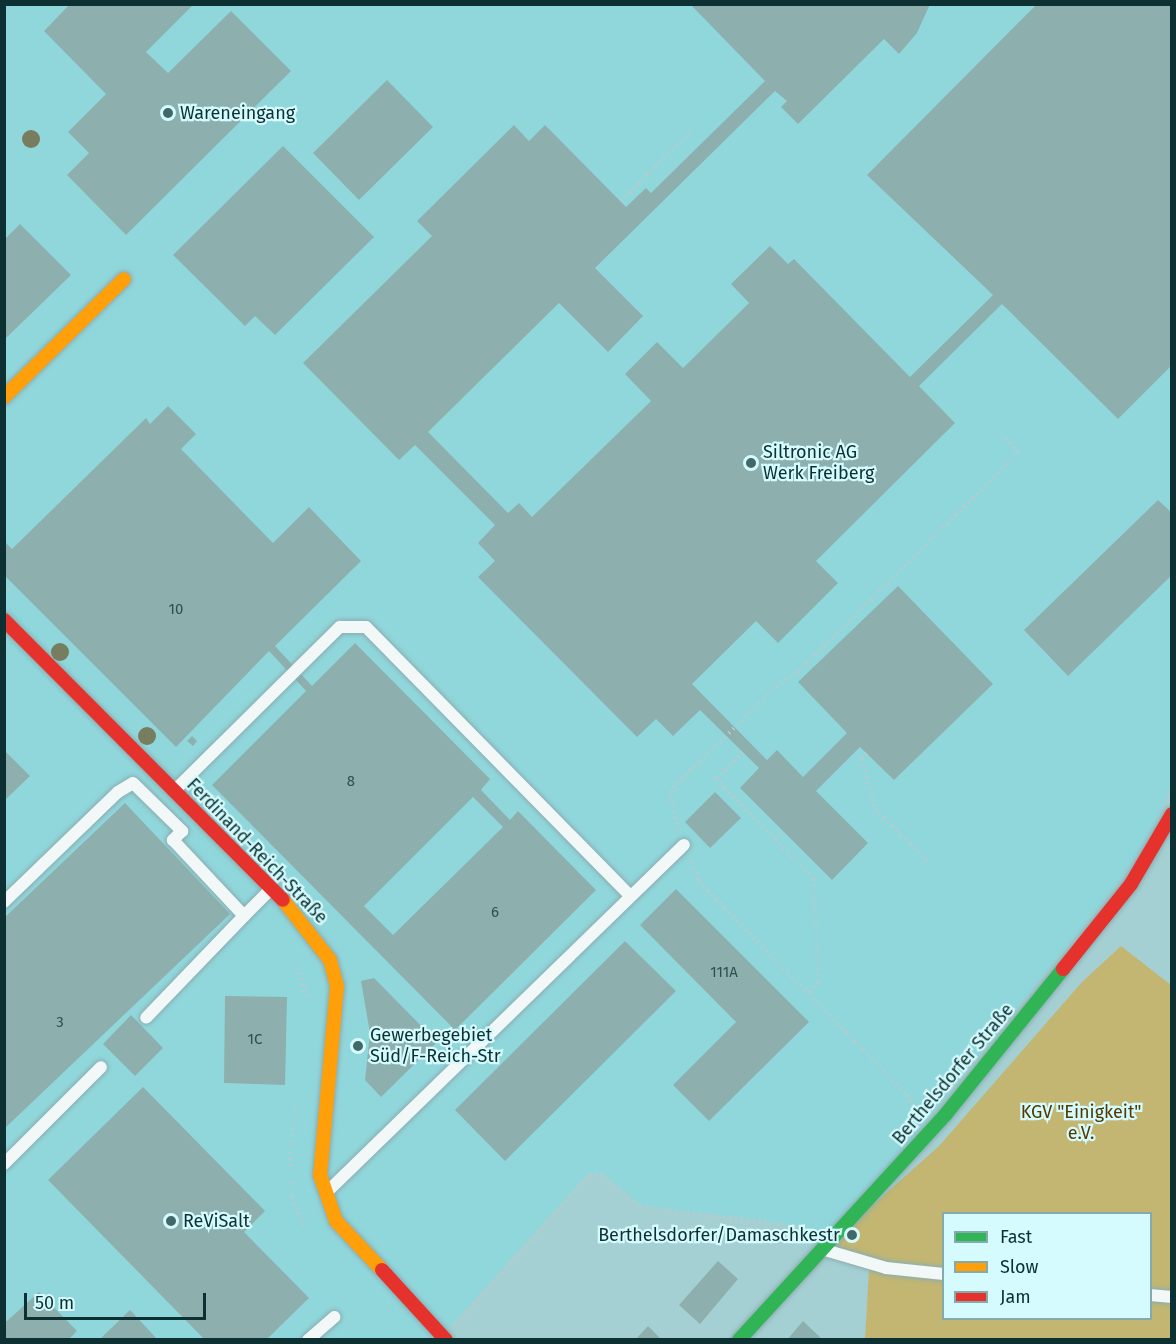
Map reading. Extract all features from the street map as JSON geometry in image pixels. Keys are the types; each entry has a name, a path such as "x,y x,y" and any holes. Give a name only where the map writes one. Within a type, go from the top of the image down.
{"street":[{"path":"4,397 124,279"},
{"name":"Ferdinand-Reich-Straße","path":"4,620 272,888 311,932 330,960 338,986 320,1174 336,1221 444,1339"},
{"name":"Berthelsdorfer Straße","path":"739,1340 946,1114 1131,884 1172,814"}],"lane":[{"path":"174,791 340,627 366,627 630,896"},
{"path":"4,902 118,792 133,783 182,831 173,840 244,916"},
{"path":"326,1193 684,845"},
{"path":"146,1018 272,888"},
{"path":"4,1164 101,1067"},
{"path":"822,1250 885,1268 942,1274"},
{"path":"1152,1295 1172,1298"},
{"path":"308,1340 333,1317"}],"path":[{"path":"621,201 691,130"},
{"path":"914,1114 907,1095 699,882 684,845 671,798 673,788 780,683 798,672 1019,452 1002,435"},
{"path":"743,752 716,779 814,879 819,982 809,993"},
{"path":"867,753 861,759 874,808 928,862"},
{"path":"775,839 783,831"},
{"path":"444,1339 589,1174 601,1173 640,1206 804,1227 822,1250"}],"shaded area":[{"path":"5,5 1171,5 1171,785 1156,823 1119,882 822,1250 804,1227 640,1206 601,1174 589,1174 439,1339 5,1340"}],"green space":[{"name":"KGV \"Einigkeit\" e.V.","path":"1121,946 1171,985 1171,1339 865,1339 869,1269 822,1250 939,1146 1082,982"}],"building":[{"name":"Wareneingang","path":"70,4 194,4 146,52 168,73 231,11 291,71 126,235 67,175 89,153 68,132 106,94 44,31"},
{"path":"690,4 930,4 917,33 899,54 884,39 798,124 781,107 787,101 775,91 595,268 643,316 608,352 559,303 428,432 508,513 519,503 532,517 651,401 625,374 657,342 683,368 749,303 731,284 770,246 788,264 794,259 910,377 993,295 867,175 1037,4 1172,4 1172,365 1118,419 1002,304 919,386 955,423 816,561 838,583 778,643 756,621 692,684 767,760 777,750 803,777 847,733 798,682 898,586 993,684 894,780 860,747 816,791 868,843 832,880 740,788 759,768 700,710 673,736 656,719 637,737 478,577 495,561 478,543 495,525 415,445 399,460 303,363 432,236 417,221 514,125 529,141 545,125 626,207 646,188 651,193 765,81"},
{"path":"387,80 433,127 359,200 313,153"},
{"path":"283,146 374,237 275,335 255,316 245,326 173,255"},
{"path":"20,224 71,275 4,340 4,240"},
{"path":"168,406 196,434 181,449 273,543 309,507 361,561 275,646 312,686 355,643 490,779 481,790 510,820 518,811 596,890 455,1030 212,785 306,691 269,651 176,747 4,575 4,541 12,549 146,418 150,424","holes":["473,797 503,827 393,935 364,906"]},
{"path":"1158,500 1172,513 1172,575 1068,676 1024,630"},
{"path":"192,736 197,741 193,746 187,741"},
{"path":"4,750 30,776 4,801"},
{"path":"715,792 741,818 710,848 685,822"},
{"path":"125,803 230,914 4,1129 4,918"},
{"path":"676,889 809,1022 709,1121 673,1085 736,1022 640,925"},
{"path":"625,941 676,991 505,1161 455,1110"},
{"path":"374,978 437,1042 381,1097 365,1080 370,1033 361,981"},
{"path":"225,996 287,997 285,1085 224,1083"},
{"path":"131,1015 163,1048 135,1076 103,1044"},
{"name":"ReViSalt","path":"143,1087 265,1211 244,1232 309,1298 266,1340 205,1340 48,1180"},
{"path":"718,1261 738,1279 700,1324 679,1305"},
{"path":"39,1292 77,1331 68,1340 4,1340 4,1319 7,1321"},
{"path":"130,1310 158,1340 99,1340"},
{"path":"803,1321 823,1340 787,1340"},
{"path":"648,1326 662,1340 635,1340"}],"traffic: fast":[{"path":"739,1340 946,1114 1063,969"}],"traffic: slow":[{"path":"4,397 124,279"},
{"path":"283,900 330,960 337,986 320,1175 336,1221 382,1270"}],"traffic: jam":[{"path":"4,620 283,900"},
{"path":"1063,969 1131,884 1172,814"},
{"path":"382,1270 446,1340"}],"place":[{"name":"Wareneingang","path":"168,113"},
{"name":"Siltronic AG Werk Freiberg","path":"751,463"},
{"name":"Gewerbegebiet Süd/F-Reich-Str","path":"358,1046"},
{"name":"ReViSalt","path":"171,1221"},
{"name":"Berthelsdorfer/Damaschkestr","path":"852,1235"}]}
